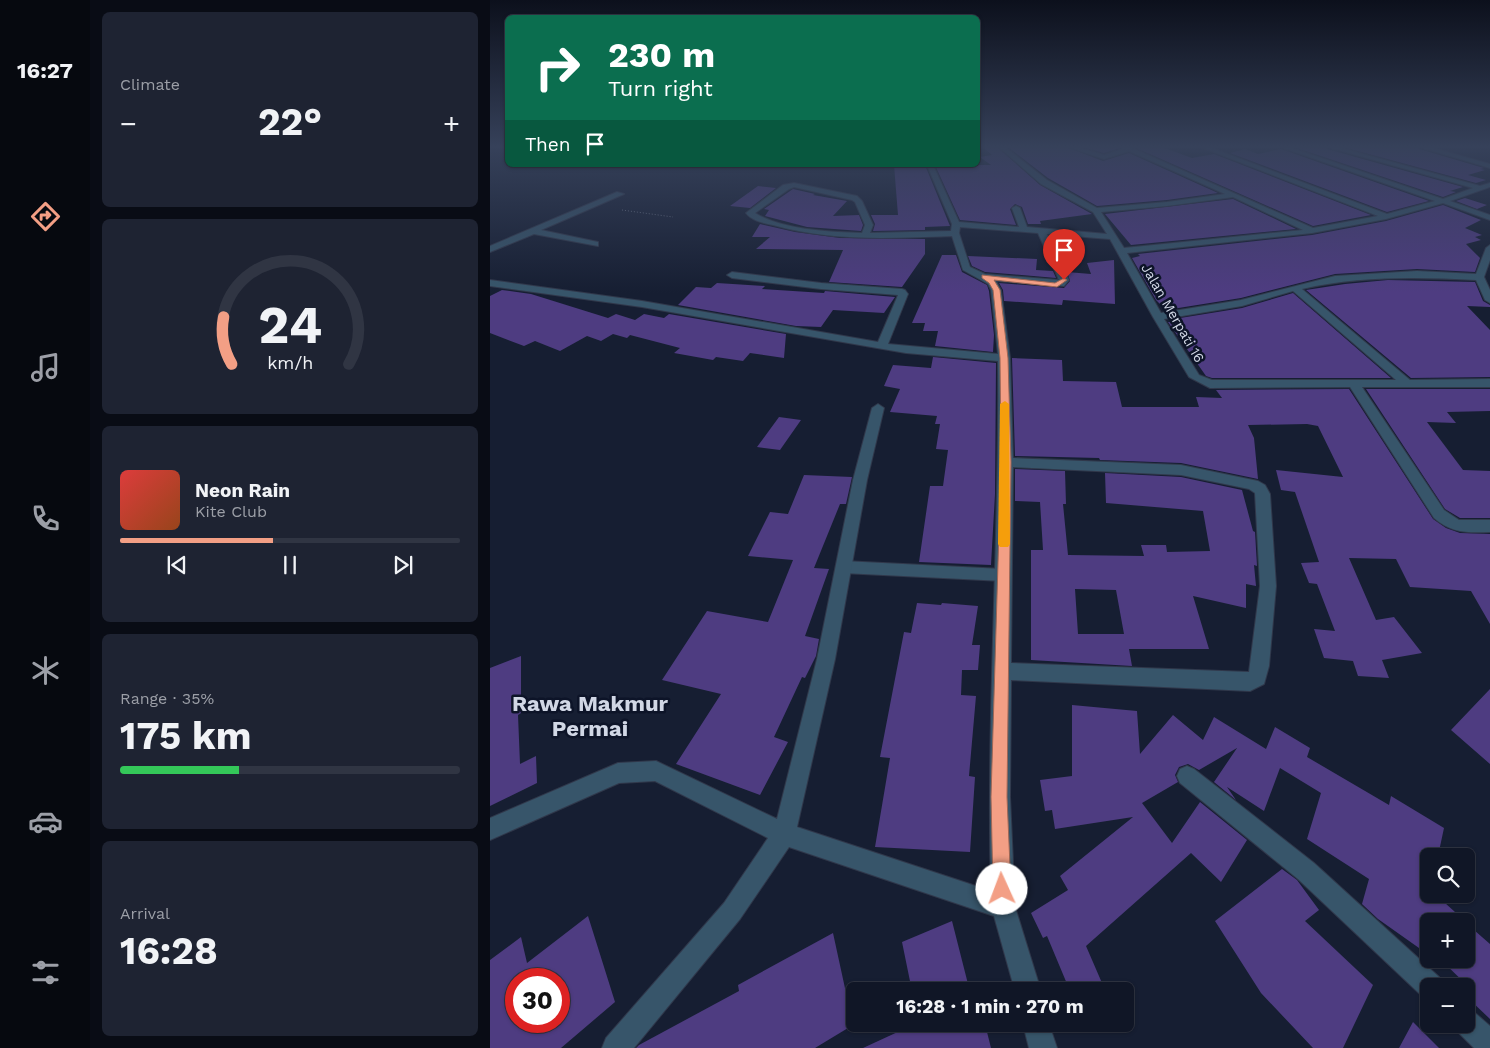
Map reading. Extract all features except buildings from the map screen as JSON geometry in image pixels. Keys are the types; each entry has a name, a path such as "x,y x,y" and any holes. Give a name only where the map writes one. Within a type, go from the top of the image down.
{"street":[{"path":"490,249 615,196"},
{"path":"774,196 750,214 784,228 805,232 865,235 955,229 1024,230 1113,237"},
{"path":"844,196 858,201 869,225 865,235"},
{"path":"942,196 955,229 966,268 992,282 996,290 1004,358 1006,462 999,797 1003,907 1025,982"},
{"name":"Jalan Merpati 16","path":"1070,196 1096,210 1122,251 1158,317 1195,377 1200,381 1210,384 1490,383"},
{"path":"1096,210 1167,204 1226,196"},
{"path":"1235,196 1312,231"},
{"path":"1331,196 1386,217"},
{"path":"1428,196 1490,218"},
{"path":"1122,251 1312,231 1386,217 1457,196"},
{"path":"1016,208 1024,230"},
{"path":"533,231 595,244"},
{"path":"985,277 1060,284 1064,280 1041,231"},
{"path":"1490,248 1479,277 1490,300"},
{"path":"1158,317 1242,303 1335,279 1417,274 1479,277"},
{"path":"732,275 821,286 902,292 903,294 882,346"},
{"path":"490,283 642,304 906,350 1004,358"},
{"path":"1296,288 1408,384"},
{"path":"1354,384 1439,514 1449,524 1457,526 1490,526"},
{"path":"616,1048 732,911 784,834 826,659 860,480 878,408"},
{"path":"1002,671 1250,682 1257,678 1260,666 1268,586 1263,494 1260,489 1252,485 1181,470 1006,462"},
{"path":"490,829 618,773 656,771 784,834 1003,907"},
{"path":"1187,776 1306,871 1422,978"},
{"path":"1475,1031 1490,1045"},
{"path":"1038,1032 1043,1048"}],"lane":[{"path":"843,567 1004,575"}],"path":[{"path":"594,205 673,217"}],"slow traffic":[{"path":"1004,544 1005,404"}],"district":[{"name":"Rawa Makmur Permai","path":"590,716"}],"route":[{"path":"1002,889 999,797 1006,462 1004,358 996,290 992,282 985,277 1057,285 1064,280"}]}
